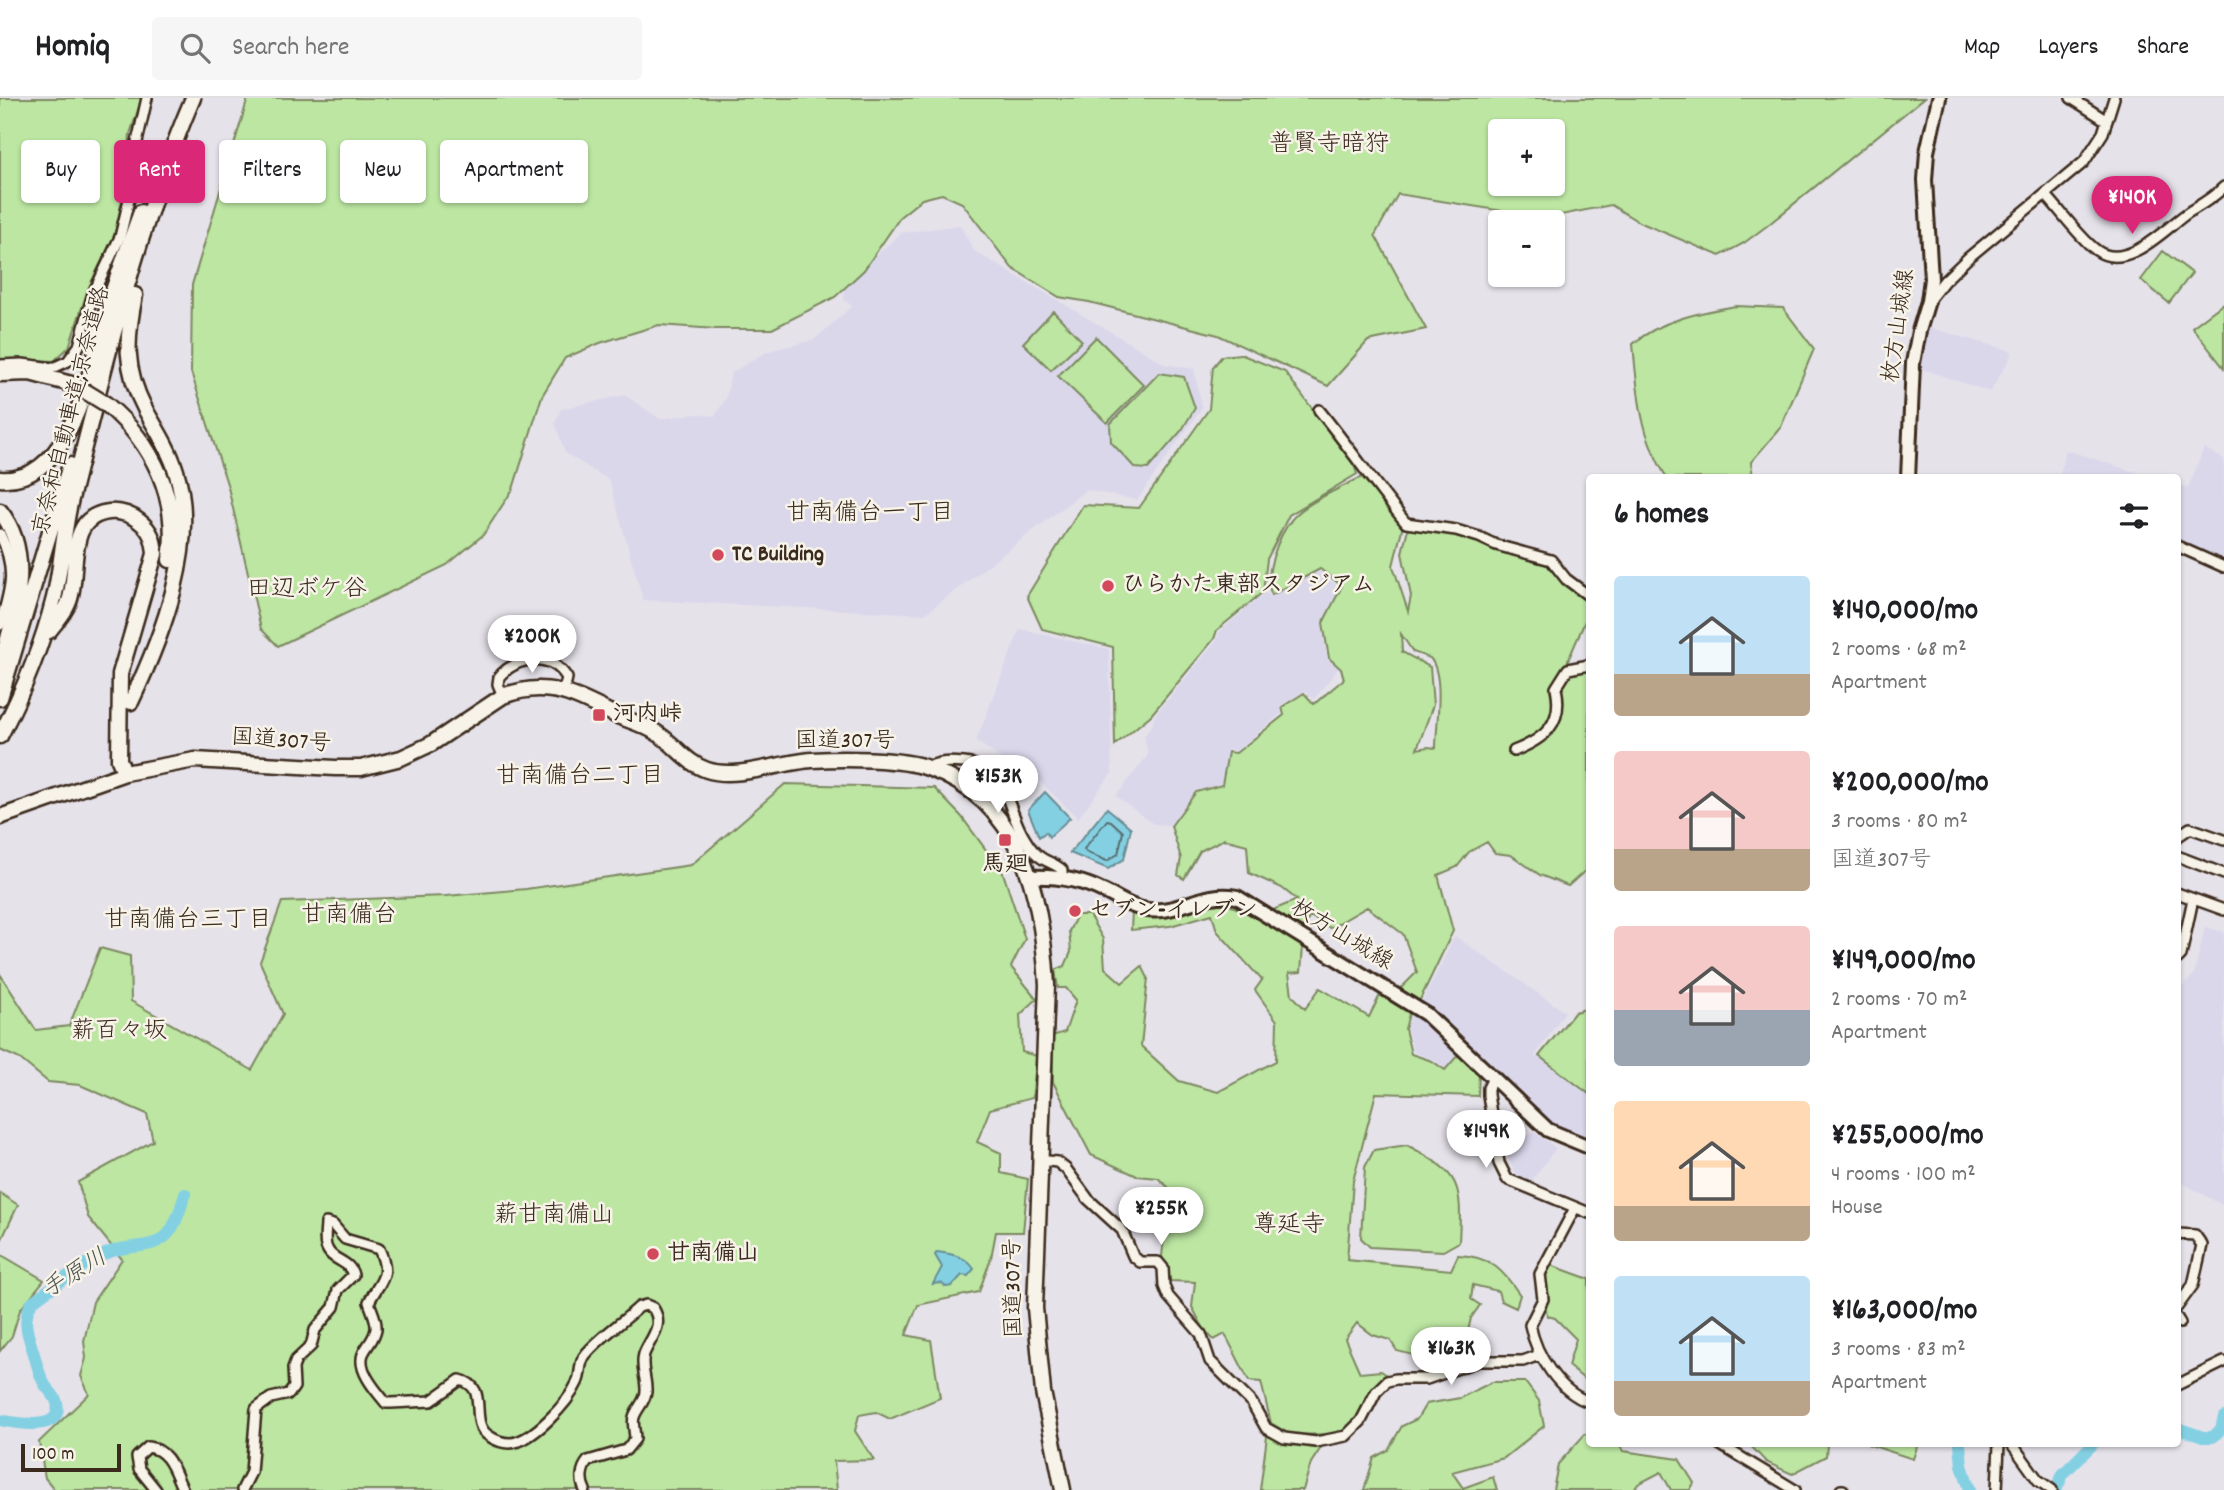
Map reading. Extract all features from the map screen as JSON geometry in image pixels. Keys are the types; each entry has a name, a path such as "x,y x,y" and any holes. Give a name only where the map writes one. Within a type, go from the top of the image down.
{"highway":[{"name":"京奈和自動車道;京奈道路","path":"171,140 186,98"},
{"name":"京奈和自動車道;京奈道路","path":"175,140 193,98"},
{"path":"0,480 31,474 52,456 67,433 86,384 107,311 148,203"},
{"name":"京奈和自動車道;京奈道路","path":"0,736 24,687 55,595 64,526 149,203"},
{"name":"京奈和自動車道;京奈道路","path":"0,698 149,203"},
{"path":"126,704 148,667 169,606 183,537 181,494 176,471 167,448 144,407 128,366 129,322 149,203"},
{"path":"0,374 30,373 75,389 105,407 132,438 148,462 161,496 166,527 165,558 147,606 126,704"},
{"path":"0,380 37,380 75,389"},
{"path":"0,511 15,536 20,566 0,668"},
{"path":"39,644 68,604 78,535 84,527 105,513 118,512 138,520 152,537 155,554 120,674 126,704 128,758 125,773"},
{"name":"国道307号","path":"0,817 125,773 195,760 361,768 417,752 503,696 533,689 564,691 655,732 689,761 713,772 745,771 811,760 895,762 927,768 964,786 991,808 1007,830 1030,877 1037,899 1044,943 1047,985 1035,1308 1043,1392 1063,1490"}],"main road":[{"name":"枚方山城線","path":"1908,474 1913,363 1931,279 1925,180 1927,152 1939,98"},
{"name":"枚方山城線","path":"1030,877 1078,880 1133,907 1148,910 1165,910 1196,899 1222,894 1237,897 1426,1014 1548,1130 1586,1146"}],"street":[{"path":"0,365 22,364 53,368 68,361 79,346 93,294 120,237 132,187 135,151 147,98"},
{"path":"2071,98 2107,121"},
{"path":"1928,301 1968,258 2084,162 2095,148 2115,98"},
{"path":"2045,194 2096,250 2115,256 2144,247 2224,187"},
{"path":"1319,410 1406,523 1456,530 1551,561 1566,579 1586,594"},
{"path":"0,534 9,553 11,572 10,592 0,625"},
{"path":"2181,548 2224,568"},
{"path":"503,696 498,684 502,673 531,659 550,662 563,672 566,678 564,691"},
{"path":"1514,751 1545,734 1558,709 1556,688 1568,669 1586,666"},
{"path":"927,768 938,763 952,762 977,765 990,770 1001,782 1024,839 1042,859 1062,870 1062,878"},
{"path":"2181,834 2190,828 2224,840"},
{"path":"2181,858 2224,874"},
{"path":"2181,894 2224,909"},
{"path":"2181,954 2181,929 2193,899"},
{"path":"1493,1078 1488,1095 1499,1163 1507,1179 1586,1212"},
{"path":"1048,1161 1057,1162 1066,1169 1088,1199 1122,1230 1133,1256 1140,1262 1158,1262 1163,1268 1164,1286 1168,1296 1201,1334 1210,1361 1252,1403 1266,1428 1284,1438 1316,1442 1346,1436 1361,1421 1376,1392 1387,1381 1427,1379 1479,1361 1523,1361 1539,1355"},
{"path":"1575,1208 1540,1274 1543,1299 1530,1325 1539,1355 1558,1379 1586,1400"},
{"path":"242,1490 251,1472 256,1409 271,1398 289,1394 294,1387 293,1368 296,1360 311,1346 315,1330 334,1307 338,1290 353,1275 349,1266 330,1254 326,1245 326,1223 332,1225 345,1238 379,1249 382,1254 384,1281 369,1302 376,1319 375,1332 362,1357 362,1366 367,1377 380,1396 391,1403 431,1401 460,1380 467,1381 479,1402 478,1424 482,1430 506,1443 513,1443 534,1432 569,1397 578,1381 581,1362 593,1347 639,1307 646,1305 653,1308 658,1320 644,1355 642,1367 646,1392 634,1418 635,1439 626,1450 588,1461 582,1477 585,1490"},
{"path":"2181,1234 2195,1235 2202,1245 2193,1285 2181,1309"},
{"path":"2181,1383 2224,1362"},
{"path":"156,1490 139,1469 137,1457 148,1447 156,1448 172,1463 183,1490"},
{"path":"1724,1447 1795,1490"},
{"path":"1997,1490 1999,1447"},
{"path":"2014,1447 2049,1489"}],"shaded area":[{"path":"960,225 974,251 1165,364 1194,369 1202,408 1137,500 1086,490 925,614 643,600 609,480 565,453 555,423 561,409 625,395 660,419 693,414 715,416 726,398 731,373 768,351 814,340 852,306 844,300 845,283 901,233"},
{"path":"1927,327 2012,351 1990,392 1917,367"},
{"path":"2204,448 2224,459 2224,567 2181,548 2181,486 2188,488"},
{"path":"2066,450 2141,474 2060,474"},
{"path":"1319,571 1340,588 1322,623 1327,658 1339,668 1314,699 1305,691 1280,706 1282,713 1236,751 1228,749 1221,784 1195,791 1170,825 1153,824 1116,796 1148,755 1144,736 1153,724 1154,716 1216,641 1220,631 1266,592 1270,596"},
{"path":"1020,629 1109,649 1112,773 1078,818 1037,779 1023,774 976,741"},
{"path":"2205,927 2224,932 2224,1206 2181,1182 2181,989 2194,974"},
{"path":"1455,936 1565,1012 1534,1057 1539,1057 1586,1093 1586,1142 1551,1127 1421,1004"},
{"path":"1413,1008 1458,1053 1445,1068 1413,1052 1407,1028"},
{"path":"1534,1132 1556,1148 1530,1183 1515,1173 1507,1155 1509,1144"}],"green space":[{"path":"0,98 142,98 130,140 114,140 114,203 121,203 115,234 88,289 69,347 54,361 13,359 0,362"},
{"path":"248,98 1924,98 1768,225 1744,243 1720,256 1639,222 1611,205 1565,214 1565,210 1497,210 1398,194 1375,235 1426,329 1368,341 1328,386 1218,335 1089,302 1059,297 1012,268 962,203 942,194 922,199 901,216 864,270 835,297 772,329 659,325 600,343 565,358 542,396 513,489 483,535 447,565 278,646 261,629 228,487 191,372 192,285 219,195 219,203 326,203 326,140 235,140"},
{"path":"2163,251 2192,273 2169,303 2141,280"},
{"path":"2224,303 2224,368 2192,327"},
{"path":"1736,306 1783,308 1814,349 1781,427 1751,462 1752,474 1665,474 1645,429 1633,344 1668,323 1695,314"},
{"path":"1053,311 1082,341 1051,370 1023,343"},
{"path":"1096,337 1144,385 1107,423 1058,376"},
{"path":"1240,354 1285,372 1354,465 1357,474 1289,515 1267,559 1263,592 1217,630 1214,639 1151,715 1115,745 1113,647 1042,629 1027,596 1083,505 1139,508 1209,409 1213,367 1222,356"},
{"path":"1159,373 1184,377 1195,408 1182,430 1148,469 1135,468 1111,442 1110,424"},
{"path":"1362,477 1403,525 1393,566 1408,611 1411,596 1402,553 1408,528 1455,533 1545,562 1561,581 1586,598 1586,619 1567,663 1572,672 1586,669 1586,870 1568,886 1540,875 1511,855 1495,853 1487,842 1469,852 1457,867 1438,875 1453,931 1418,1004 1398,991 1417,972 1403,934 1367,907 1330,928 1310,916 1302,931 1273,910 1297,900 1282,888 1249,873 1247,845 1224,839 1200,851 1184,879 1178,875 1181,858 1171,826 1196,792 1222,785 1228,752 1236,753 1284,715 1282,707 1304,693 1314,704 1344,679 1341,669 1329,658 1323,623 1342,586 1320,569 1272,595 1269,587 1273,556 1282,535 1297,513 1314,501","holes":["1401,634 1413,652 1430,658 1435,666 1439,701 1436,748 1417,749 1433,705 1430,667 1402,652"]},
{"path":"785,784 934,788 961,816 1003,873 1025,939 1011,967 1037,999 1020,1015 1022,1052 1037,1056 1032,1098 990,1109 977,1142 1001,1153 1001,1173 1028,1179 1023,1232 996,1232 991,1258 979,1292 918,1305 906,1335 931,1340 940,1398 890,1419 876,1412 859,1415 855,1431 874,1460 834,1461 837,1490 55,1490 45,1478 39,1442 89,1394 81,1376 86,1358 84,1341 93,1302 122,1259 88,1217 78,1182 153,1141 147,1114 80,1085 48,1082 20,1059 0,1050 0,974 36,1030 69,1026 100,948 130,956 131,1001 252,1070 283,1014 260,962 282,902 446,896 526,889 691,865"},
{"path":"1221,902 1242,910 1303,946 1301,972 1289,973 1292,995 1305,1009 1320,988 1369,1017 1382,991 1410,1010 1405,1029 1411,1054 1432,1061 1445,1070 1458,1055 1479,1074 1478,1096 1376,1093 1353,1181 1347,1260 1451,1270 1458,1255 1479,1258 1495,1266 1514,1286 1520,1295 1516,1308 1501,1301 1498,1291 1473,1285 1471,1299 1480,1305 1471,1318 1466,1340 1453,1352 1429,1359 1397,1351 1390,1340 1373,1335 1357,1323 1345,1339 1360,1373 1381,1371 1390,1377 1377,1403 1359,1428 1332,1434 1291,1435 1271,1423 1261,1382 1249,1381 1225,1334 1214,1340 1205,1331 1192,1307 1195,1282 1170,1281 1162,1256 1170,1189 1158,1178 1137,1176 1091,1155 1053,1082 1052,1036 1065,1032 1076,1000 1066,988 1058,988 1055,970 1065,966 1071,952 1069,931 1077,915 1089,915 1103,939 1105,968 1122,983 1142,966 1148,978 1141,1046 1179,1081 1218,1092 1276,1061 1277,1021 1255,990 1262,980 1217,931 1212,914 1170,926 1131,930 1132,911 1166,918"},
{"path":"1586,1009 1586,1092 1539,1056 1575,1012"},
{"path":"1407,1145 1448,1173 1458,1193 1459,1242 1443,1251 1370,1247 1361,1238 1365,1167 1374,1150"},
{"path":"0,1193 18,1205 0,1243"},
{"path":"0,1254 44,1280 20,1310 12,1336 0,1351"},
{"path":"1548,1264 1586,1278 1586,1381 1568,1366 1576,1339 1555,1318 1547,1316 1544,1293"},
{"path":"1492,1382 1525,1382 1539,1401 1544,1426 1504,1458 1452,1472 1463,1488 1493,1477 1497,1490 1364,1490 1374,1458 1388,1450 1402,1426 1417,1419 1426,1404 1460,1398"},
{"path":"1585,1434 1586,1447 1621,1447 1623,1451 1679,1459 1694,1483 1690,1490 1671,1490 1661,1472 1638,1484 1634,1490 1553,1490 1558,1464"},
{"path":"1267,1436 1324,1443 1311,1463 1303,1490 1260,1490"},
{"path":"1752,1447 1827,1447 1826,1456 1792,1474 1766,1462"},
{"path":"1876,1447 1917,1447 1913,1459"}],"water":[{"path":"1045,792 1070,818 1049,837 1046,832 1039,837 1028,810"},
{"path":"1107,808 1131,828 1124,859 1108,869 1070,853"},
{"path":"937,1252 963,1258 974,1269 968,1276 962,1275 952,1286 933,1284 942,1267 935,1255"}],"waterway":[{"name":"手原川","path":"0,1420 37,1424 53,1419 57,1412 56,1400 41,1377 28,1334 26,1322 32,1302 107,1253 162,1239 174,1225 185,1194"},
{"path":"2181,1429 2203,1437 2213,1437 2221,1429 2224,1417"},
{"path":"1960,1447 1962,1465 1970,1490"},
{"path":"2056,1490 2063,1474 2090,1447"}],"place":[{"name":"TC Building","path":"718,555"},
{"name":"ひらかた東部スタジアム","path":"1108,586"},
{"name":"河内峠","path":"599,715"},
{"name":"馬廻","path":"1005,840"},
{"name":"セブン-イレブン","path":"1075,911"},
{"name":"甘南備山","path":"653,1254"}],"district":[{"name":"普賢寺暗狩","path":"1329,145"},
{"name":"甘南備台一丁目","path":"870,514"},
{"name":"田辺ボケ谷","path":"307,590"},
{"name":"甘南備台二丁目","path":"580,777"},
{"name":"甘南備台","path":"349,916"},
{"name":"甘南備台三丁目","path":"188,921"},
{"name":"薪百々坂","path":"119,1032"},
{"name":"薪甘南備山","path":"554,1216"},
{"name":"尊延寺","path":"1289,1226"}]}
